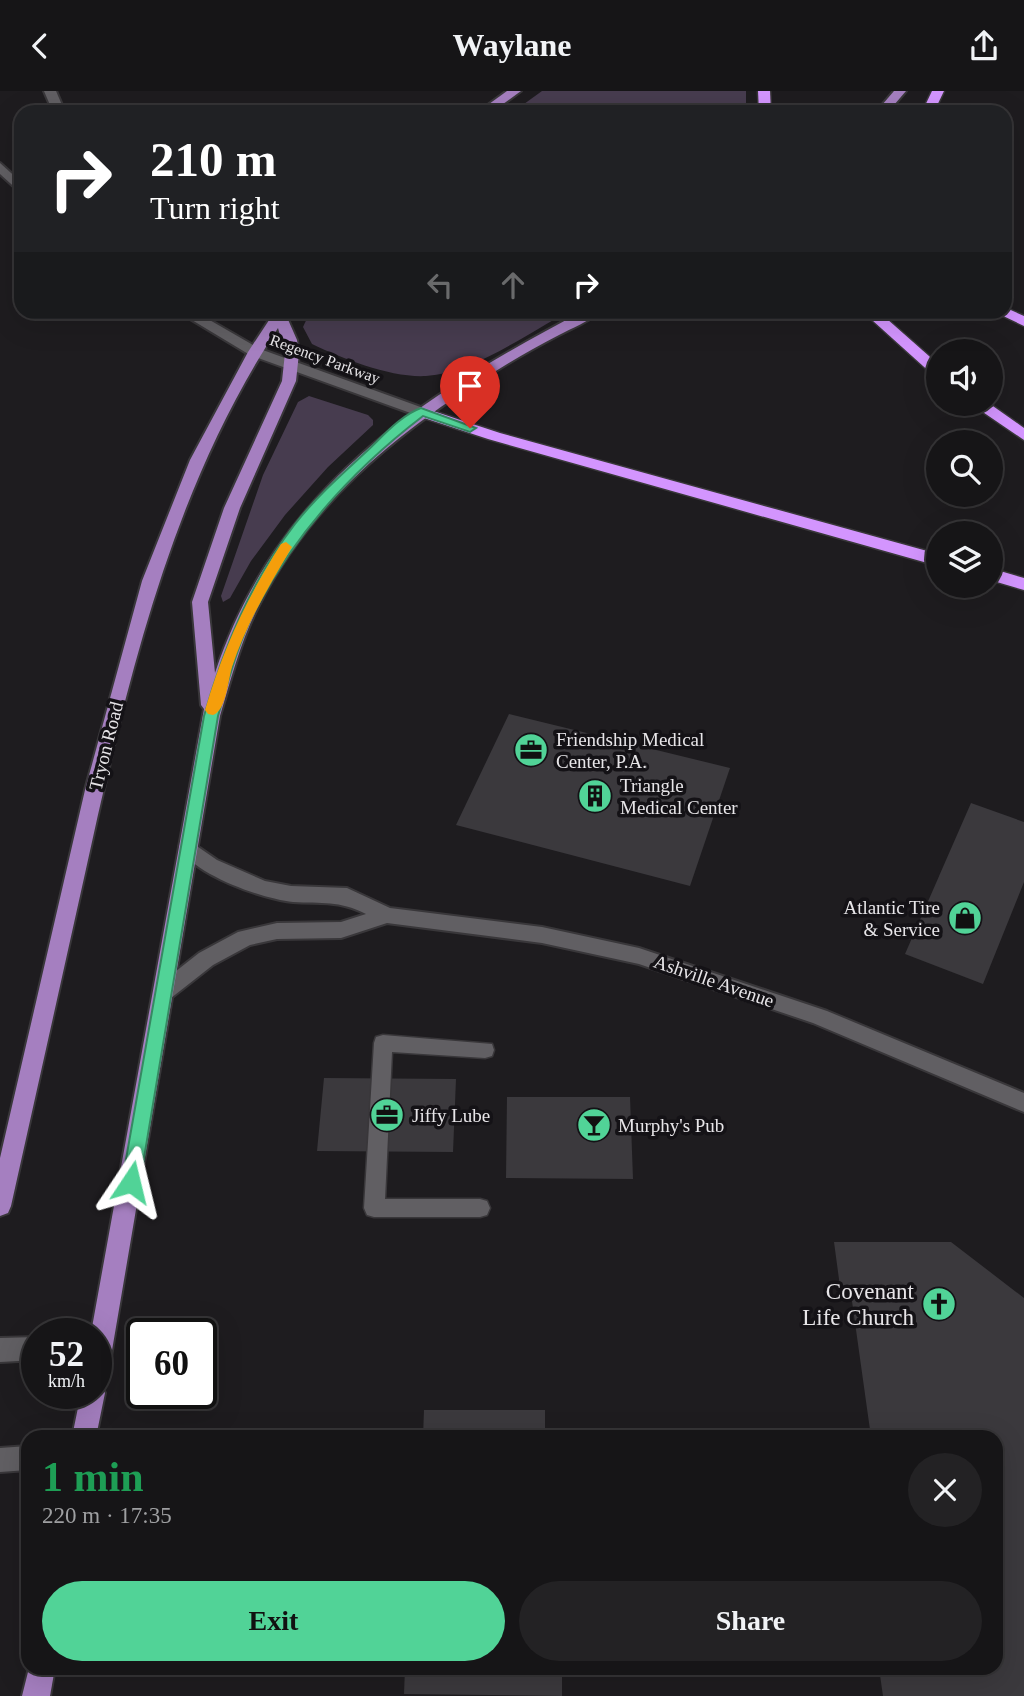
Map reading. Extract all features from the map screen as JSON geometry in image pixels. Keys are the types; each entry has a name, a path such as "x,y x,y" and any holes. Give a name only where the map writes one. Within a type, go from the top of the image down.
{"highway":[{"path":"878,319 926,362"},
{"path":"421,412 494,436 926,556"},
{"path":"996,416 1024,435"},
{"path":"1003,578 1024,584"}],"main road":[{"path":"494,105 515,91"},
{"path":"888,105 900,91"},
{"name":"Tryon Road","path":"0,1206 94,790 150,581 187,485 274,319"},
{"path":"211,716 200,602 232,508 284,397 292,365 290,340 281,319"},
{"path":"104,1318 211,716 225,666 250,606 299,527 362,461 421,412 515,353 579,319"},
{"path":"85,1430 90,1409"},
{"path":"36,1696 40,1675"}],"street":[{"path":"0,167 14,182"},
{"name":"Regency Parkway","path":"197,319 255,352 421,412"},
{"name":"Ashville Avenue","path":"188,847 210,865 262,888 291,894 347,896 387,915 542,935 639,956 820,1017 1024,1103"},
{"name":"Ashville Avenue","path":"164,992 206,959 245,938 277,931 341,930 387,915"},
{"path":"0,1350 21,1349"},
{"path":"0,1460 21,1458"}],"lane":[{"path":"480,1208 374,1208 383,1043 485,1050"}],"shaded area":[{"path":"542,91 746,91 746,105 523,105"},
{"path":"306,319 556,319 463,368 426,376 383,371 353,361 312,344 303,327"},
{"path":"309,396 368,415 373,420 373,425 328,467 285,515 251,561 230,598 223,602 221,596 263,475 298,402"}],"building":[{"name":"Triangle Medical Center","path":"509,714 730,768 690,886 456,825"},
{"name":"Atlantic Tire & Service","path":"971,803 1024,822 1024,882 983,984 905,954"},
{"name":"Jiffy Lube","path":"324,1078 456,1079 453,1152 317,1151"},
{"path":"507,1097 630,1097 633,1179 506,1178"},
{"path":"834,1242 951,1242 1024,1298 1024,1696 883,1696 880,1675 1003,1675 1003,1430 870,1430 851,1294 841,1294"},
{"path":"424,1410 545,1410 545,1430 423,1430"},
{"path":"405,1675 562,1675 562,1696 404,1694"}],"slow traffic":[{"path":"213,710 225,666 250,606 286,547"}],"place":[{"name":"Friendship Medical Center, P.A.","path":"531,750"},
{"name":"Triangle Medical Center","path":"595,796"},
{"name":"Atlantic Tire & Service","path":"965,918"},
{"name":"Jiffy Lube","path":"387,1115"},
{"name":"Murphy's Pub","path":"594,1125"},
{"name":"Covenant Life Church","path":"939,1304"}],"route":[{"path":"131,1182 211,716 225,666 250,606 299,527 326,496 396,431 421,412 470,428"}]}
